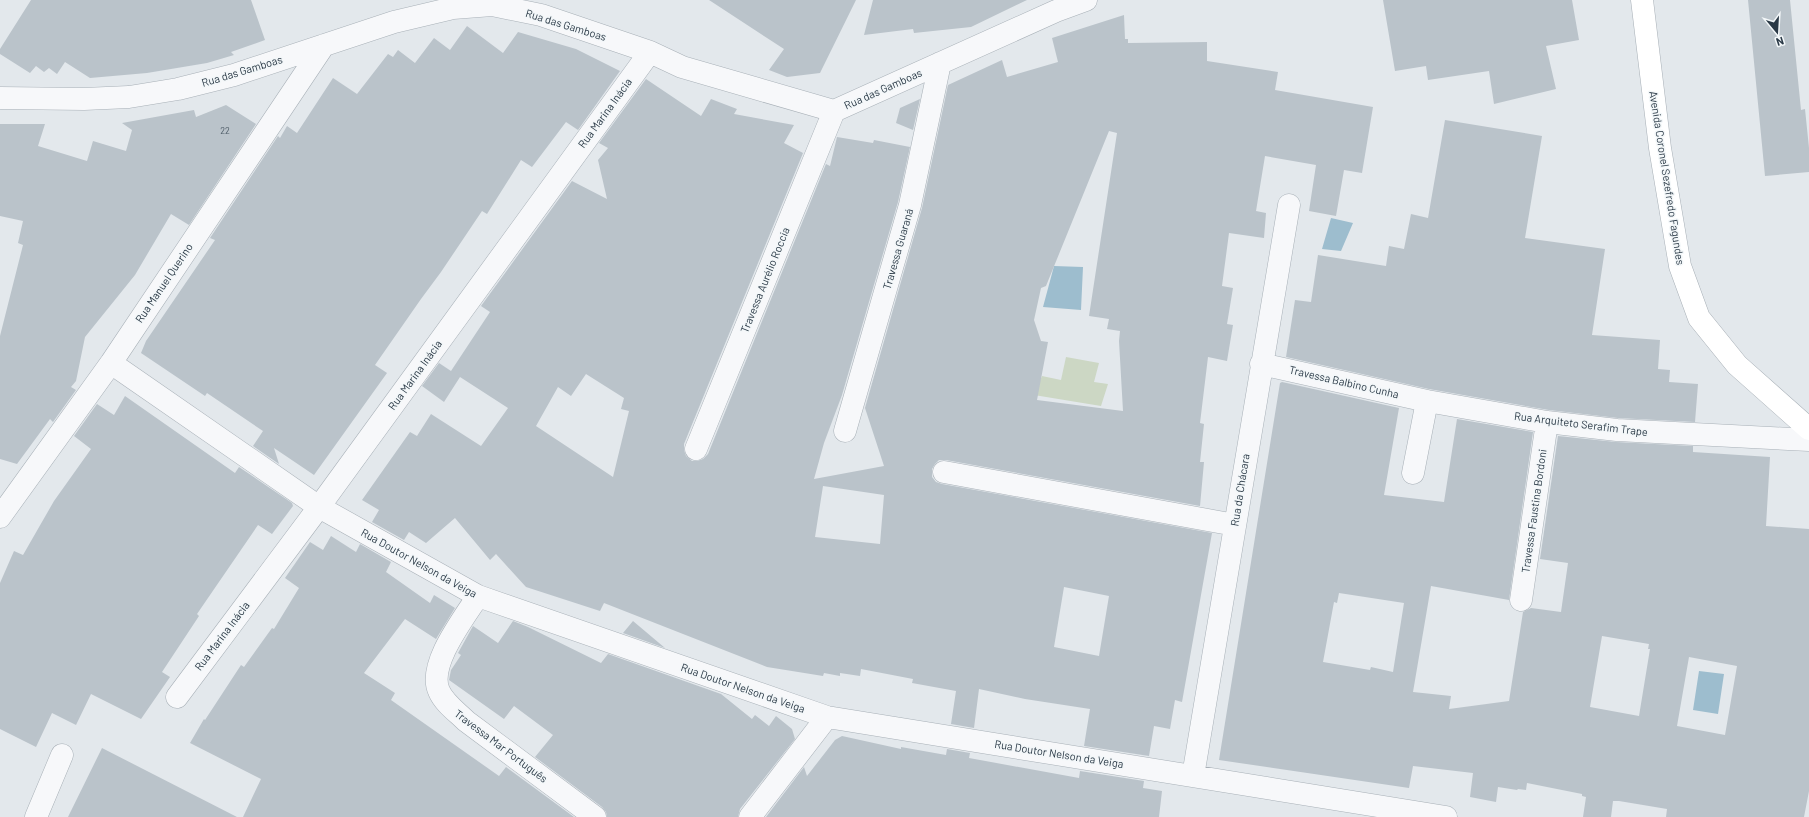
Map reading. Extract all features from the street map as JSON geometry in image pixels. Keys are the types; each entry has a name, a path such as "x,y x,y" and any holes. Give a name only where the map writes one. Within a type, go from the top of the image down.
{"main road":[{"name":"Avenida Coronel Sezefredo Fagundes","path":"1642,0 1660,148 1680,266 1699,318 1737,365 1809,429"}],"street":[{"name":"Rua das Gamboas","path":"0,98 114,98 171,90 234,75 394,22 453,8 492,5 545,8 682,67 834,111 1056,10 1086,0"},
{"name":"Rua Manuel Querino","path":"0,517 111,363 324,45"},
{"name":"Rua Marina Inácia","path":"177,697 319,508 650,52"},
{"name":"Travessa Guaraná","path":"845,431 910,205 940,63"},
{"name":"Travessa Aurélio Roccia","path":"696,449 834,111"},
{"name":"Rua da Chácara","path":"1194,776 1234,525 1289,205"},
{"name":"Rua Doutor Nelson da Veiga","path":"111,363 319,508 478,596 827,717 1446,817"},
{"name":"Travessa Balbino Cunha","path":"1261,364 1427,401"},
{"name":"Rua Arquiteto Serafim Trape","path":"1427,401 1547,422 1617,430 1809,440"},
{"path":"1413,473 1427,401"},
{"name":"Travessa Faustina Bordoni","path":"1521,600 1547,422"},
{"path":"944,472 1234,525"},
{"name":"Travessa Mar Português","path":"478,596 442,656 436,674 439,691 450,706 466,720 595,817"},
{"path":"750,817 827,717"},
{"path":"36,817 62,755"}],"green space":[{"path":"1066,357 1099,363 1094,382 1108,384 1101,406 1034,395 1042,376 1061,380"}],"water":[{"path":"1331,218 1353,223 1341,251 1322,249"},
{"path":"1054,266 1083,267 1081,310 1043,307"},
{"path":"1699,671 1724,674 1718,714 1693,710"}],"building":[{"path":"31,0 251,0 265,40 231,52 234,55 207,63 147,73 90,78 65,62 57,74 49,68 44,72 36,66 30,73 0,54 0,49"},
{"path":"709,0 856,0 820,73 787,77 769,70 784,49"},
{"path":"873,0 1027,0 971,27 914,33 913,29 864,35"},
{"path":"1383,0 1572,0 1579,40 1546,46 1556,89 1494,104 1489,71 1428,80 1426,66 1395,71"},
{"path":"1748,0 1790,0 1801,110 1805,109 1809,148 1809,172 1765,176"},
{"path":"1124,15 1125,39 1128,39 1128,43 1207,42 1207,61 1278,72 1275,90 1373,107 1362,173 1344,170 1336,216 1309,211 1316,165 1265,156 1256,211 1266,213 1264,238 1229,233 1222,286 1233,288 1227,324 1233,325 1227,361 1208,357 1200,423 1204,424 1200,462 1204,462 1200,506 946,460 939,460 932,469 932,477 936,482 942,484 1212,533 1182,702 1175,700 1170,729 1154,726 1149,756 1084,746 1090,709 1025,699 979,689 974,728 951,724 956,691 912,683 913,679 861,669 860,676 840,673 840,676 824,673 823,676 767,667 604,603 600,611 526,587 496,554 490,560 455,518 426,543 409,532 404,540 372,522 379,510 362,500 410,432 417,436 431,414 481,446 508,408 460,377 444,402 422,386 439,363 451,371 490,312 481,306 572,181 607,199 598,160 608,148 599,143 646,79 701,116 711,99 737,109 734,114 794,125 784,143 803,153 684,444 686,456 692,461 703,459 708,454 826,164 830,166 837,137 873,143 874,140 910,147 898,202 842,395 824,443 814,479 884,466 865,408 922,208 948,85 1002,60 1007,77 1058,62 1052,38","holes":["1109,131 1117,133 1089,316 1109,319 1107,329 1120,331 1119,341 1123,411 1037,400 1048,342 1041,341 1034,320 1041,288 1046,286","586,374 624,398 621,409 629,411 613,477 536,426 558,387 571,396","823,486 884,495 880,544 815,537","1064,587 1109,596 1099,656 1054,647"]},
{"path":"467,26 503,53 518,32 576,49 620,71 578,130 566,122 532,167 521,160 487,214 482,211 375,365 387,373 314,475 274,448 279,464 253,446 263,431 207,393 205,396 141,353 146,341 215,240 210,238 278,136 280,138 287,126 297,133 333,78 357,94 388,54 393,57 398,50 415,63 434,38 450,50"},
{"path":"920,99 913,130 896,123 900,108"},
{"path":"226,105 256,124 189,225 171,214 135,275 85,337 76,381 71,387 76,390 53,422 50,419 17,464 0,459 0,336 23,245 18,243 23,221 0,216 0,124 45,124 38,146 87,161 93,141 126,151 132,130 122,123 194,110 196,117"},
{"path":"1445,120 1542,136 1525,238 1605,249 1592,335 1660,340 1658,369 1670,370 1669,382 1698,384 1695,422 1618,418 1549,410 1429,389 1286,357 1295,300 1311,302 1318,255 1386,266 1389,246 1404,249 1411,214 1428,218"},
{"path":"1282,382 1399,408 1384,495 1444,502 1457,419 1533,432 1509,600 1431,586 1413,692 1451,696 1449,709 1509,701 1523,612 1531,608 1561,612 1568,563 1540,559 1558,436 1616,442 1693,446 1693,452 1770,457 1766,526 1809,529 1809,791 1804,817 1666,817 1667,809 1613,801 1611,817 1583,817 1586,797 1582,796 1582,794 1527,783 1526,790 1498,787 1496,802 1470,797 1473,773 1413,766 1409,788 1219,760 1280,383","holes":["1339,593 1404,603 1393,672 1371,667 1370,670 1323,662 1334,602 1337,603","1602,636 1649,644 1648,649 1650,649 1639,716 1590,707","1689,657 1737,666 1725,735 1677,726"]},
{"path":"125,396 235,473 239,467 292,503 293,506 272,534 258,525 197,614 199,616 162,672 170,677 141,719 91,694 76,725 52,713 36,747 0,729 0,583 14,551 23,555 54,501 91,449 74,436 97,404 114,415"},
{"path":"331,536 356,552 360,544 391,562 386,572 430,603 434,595 455,608 436,639 405,619 364,673 395,693 391,700 499,776 506,767 574,817 243,817 261,779 190,743 204,719 205,720 241,665 244,667 272,628 274,629 299,588 285,578 310,542 323,550"},
{"path":"513,621 601,663 608,654 721,694 752,719 755,715 769,726 776,716 792,729 795,739 740,809 738,817 607,817 606,812 602,807 535,757 553,735 514,706 504,719 449,680 451,670 461,655 458,653 473,626 498,643"},
{"path":"633,621 665,648 623,633"},
{"path":"842,736 901,749 901,747 946,755 947,749 970,753 969,758 1079,778 1080,771 1144,781 1143,788 1162,791 1159,817 766,817 804,767 807,776 835,740"},
{"path":"102,748 237,817 68,817"}]}
